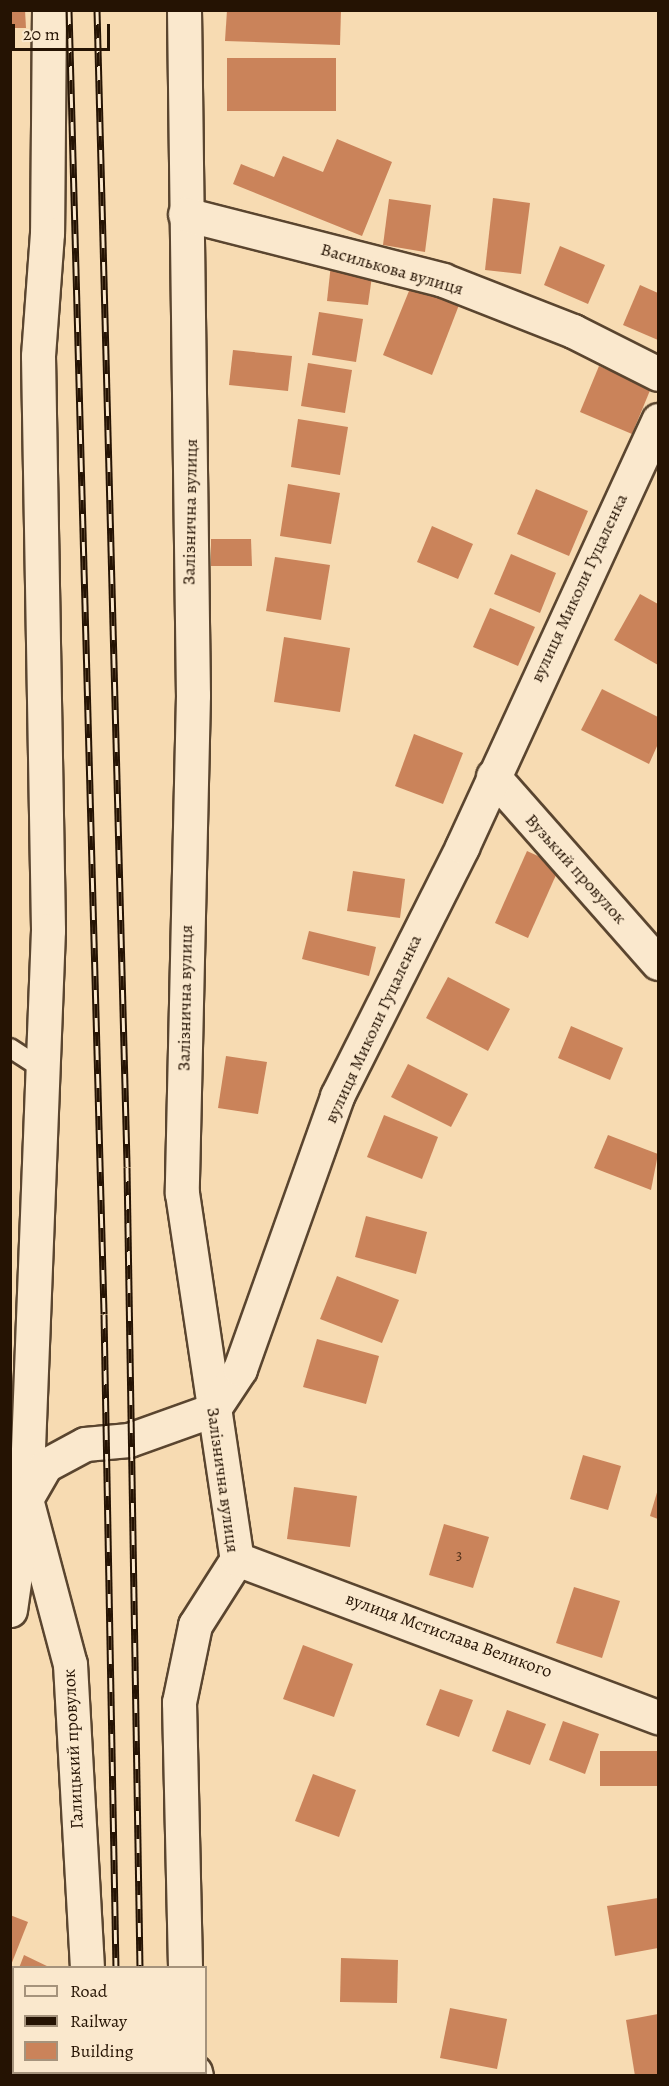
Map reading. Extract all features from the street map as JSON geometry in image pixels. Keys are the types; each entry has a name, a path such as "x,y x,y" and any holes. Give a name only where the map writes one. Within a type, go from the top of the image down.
{"street":[{"path":"10,1610 48,930 38,356 47,233 49,10"},
{"name":"Залізнична вулиця","path":"184,10 193,695 182,1193 237,1559 195,1625 179,1702 185,1966"},
{"name":"Василькова вулиця","path":"185,214 443,280 573,331 658,374"},
{"name":"вулиця Миколи Гуцаленка","path":"213,1410 240,1369 337,1096 494,776 658,420"},
{"name":"Вузький провулок","path":"494,776 658,963"},
{"path":"18,1494 46,1465 85,1444 129,1440 213,1410"},
{"name":"Галицький провулок","path":"18,1494 70,1664 87,1966"},
{"name":"вулиця Мстислава Великого","path":"237,1559 658,1717"}],"lane":[{"path":"10,1048 41,1068"}],"building":[{"path":"10,10 25,10 26,28 10,28"},
{"path":"227,10 341,10 340,45 225,41"},
{"path":"227,58 336,58 336,111 227,111"},
{"path":"337,139 392,162 362,236 233,184 241,164 274,177 283,156 323,172"},
{"path":"493,198 530,203 521,274 485,270"},
{"path":"389,199 431,205 425,252 383,245"},
{"path":"560,246 605,265 588,304 544,285"},
{"path":"331,264 373,269 368,305 327,301"},
{"path":"640,285 658,293 658,340 623,325"},
{"path":"411,286 459,305 432,375 383,355"},
{"path":"319,312 363,319 356,362 312,355"},
{"path":"233,350 292,356 288,391 229,385"},
{"path":"308,363 352,370 345,413 301,406"},
{"path":"599,366 651,388 632,434 580,412"},
{"path":"298,419 348,427 340,475 291,467"},
{"path":"288,484 340,493 331,544 280,536"},
{"path":"536,489 588,511 569,556 517,534"},
{"path":"432,526 473,544 458,579 417,562"},
{"path":"211,539 251,539 252,566 211,566"},
{"path":"511,554 556,573 540,613 494,594"},
{"path":"275,557 330,565 321,620 266,611"},
{"path":"640,594 658,604 658,665 614,640"},
{"path":"490,608 535,627 518,666 473,647"},
{"path":"284,637 350,648 340,712 274,702"},
{"path":"602,689 658,717 658,744 649,764 581,730"},
{"path":"414,734 463,753 443,804 395,786"},
{"path":"527,851 560,866 528,938 495,923"},
{"path":"353,871 405,879 400,918 347,911"},
{"path":"309,931 376,947 369,976 302,959"},
{"path":"448,977 510,1009 488,1051 426,1018"},
{"path":"571,1026 623,1048 610,1080 558,1058"},
{"path":"226,1056 267,1062 258,1114 218,1108"},
{"path":"408,1064 468,1094 451,1127 391,1097"},
{"path":"384,1115 438,1137 422,1179 367,1157"},
{"path":"608,1135 658,1154 651,1190 594,1168"},
{"path":"366,1216 427,1232 416,1274 355,1257"},
{"path":"337,1276 399,1300 382,1343 320,1319"},
{"path":"317,1339 379,1356 366,1404 303,1387"},
{"path":"583,1455 621,1466 608,1510 570,1499"},
{"path":"294,1487 357,1496 350,1547 287,1539"},
{"path":"658,1489 658,1519 650,1516"},
{"path":"444,1524 489,1537 473,1588 429,1575"},
{"path":"574,1587 620,1601 602,1658 556,1643"},
{"path":"303,1645 353,1664 334,1717 283,1699"},
{"path":"440,1689 473,1700 459,1737 426,1725"},
{"path":"507,1710 546,1724 530,1765 492,1751"},
{"path":"563,1721 599,1734 585,1774 549,1760"},
{"path":"600,1751 658,1751 658,1786 600,1786"},
{"path":"313,1774 356,1790 339,1837 295,1821"},
{"path":"658,1898 658,1948 615,1956 607,1906"},
{"path":"10,1915 28,1922 11,1965 10,1965"},
{"path":"24,1955 47,1966 20,1966"},
{"path":"341,1958 398,1960 397,2003 340,2002"},
{"path":"450,2008 507,2019 497,2069 440,2058"},
{"path":"658,2014 658,2075 635,2076 626,2020"}],"railway":[{"path":"69,10 104,1314 116,1966"},
{"path":"97,10 127,1167 140,1966"}]}
